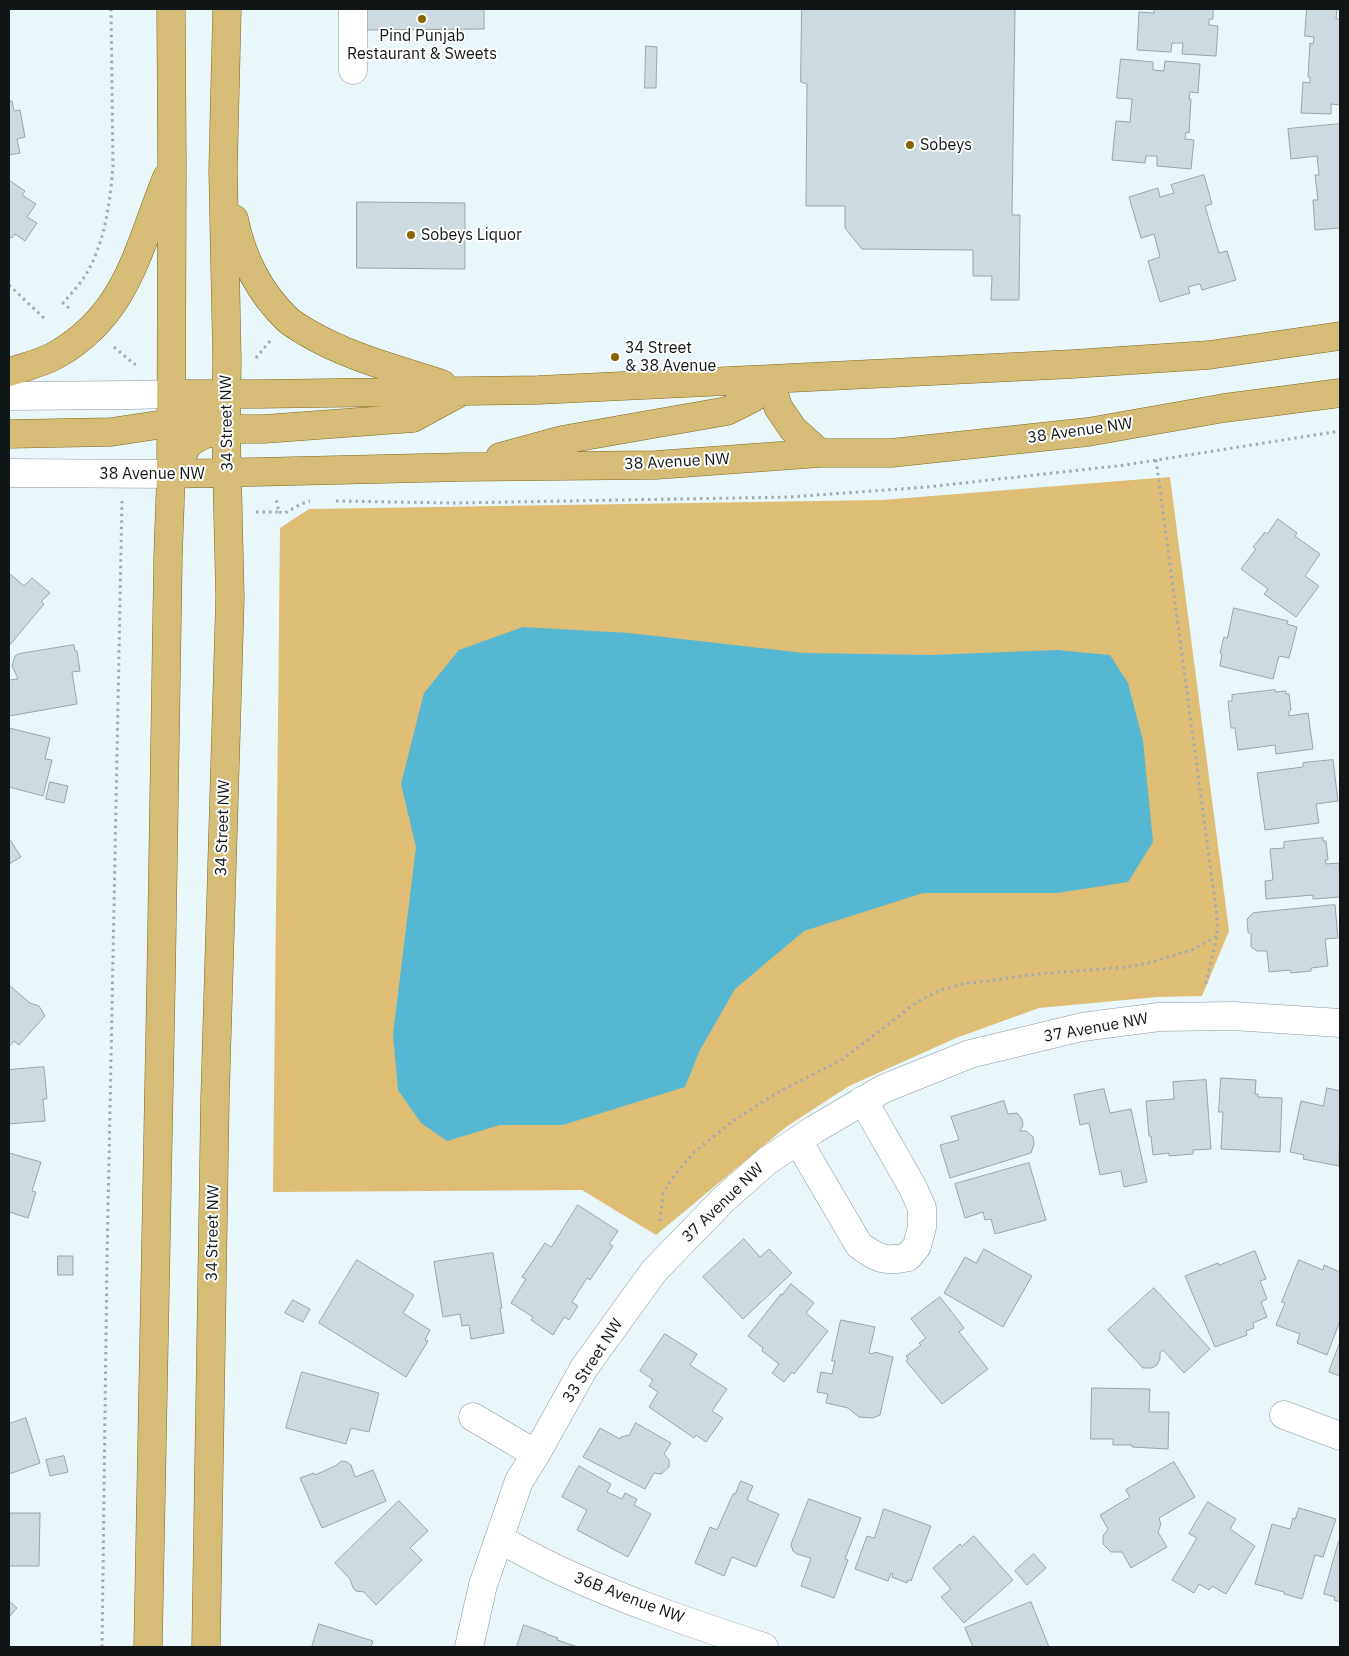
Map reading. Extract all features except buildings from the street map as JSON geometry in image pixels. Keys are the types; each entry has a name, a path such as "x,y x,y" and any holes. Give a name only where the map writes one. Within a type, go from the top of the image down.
{"main road":[{"path":"148,1647 171,474 171,9"},
{"name":"34 Street NW","path":"206,1647 215,1098 230,598 223,170 227,9"},
{"path":"9,372 61,352 81,338 114,302 135,264 151,214 172,164"},
{"path":"223,170 238,238 247,263 264,294 288,321 326,344 359,358 463,391"},
{"path":"171,394 538,390 1073,364 1209,355 1340,336"},
{"path":"770,379 778,407 793,429 820,453"},
{"path":"464,467 562,440 727,411 753,398 770,379"},
{"path":"171,474 189,444 203,435 226,429 264,429 413,418 463,391"},
{"name":"38 Avenue NW","path":"171,474 464,467 656,465 820,453 891,453 1088,432 1224,408 1340,393"},
{"path":"9,434 111,432 171,423 226,394"}],"street":[{"path":"353,70 354,9"},
{"path":"9,396 132,396 171,394"},
{"name":"38 Avenue NW","path":"9,473 171,474"},
{"name":"37 Avenue NW","path":"654,1271 724,1199 767,1162 883,1089 970,1054 1082,1027 1159,1018 1232,1016 1340,1022"},
{"path":"798,1141 859,1245 871,1254 891,1261 908,1258 917,1246 922,1227 922,1208 913,1188 864,1100"},
{"name":"33 Street NW","path":"469,1647 483,1585 519,1481 584,1368 654,1271"},
{"path":"1284,1415 1340,1436"},
{"path":"473,1417 536,1454"},
{"name":"36B Avenue NW","path":"499,1538 562,1572 607,1592 764,1647"}],"path":[{"path":"63,304 85,276 95,256 108,208 113,166 111,9"},
{"path":"9,285 46,320"},
{"path":"254,360 273,338"},
{"path":"109,342 134,364"},
{"path":"1156,460 1218,916 1217,936 1199,1017"},
{"path":"279,512 285,513 310,501"},
{"path":"329,501 415,502"},
{"path":"102,1647 106,1261 121,505"}],"shaded area":[{"path":"1170,477 1229,931 1202,996 1157,997 1039,1008 956,1038 849,1086 786,1127 656,1235 582,1190 273,1192 280,528 309,509 882,500"}],"water":[{"path":"523,627 629,633 804,653 931,655 1057,650 1110,655 1128,683 1143,741 1153,842 1128,882 1057,893 923,893 804,931 735,989 700,1050 685,1087 563,1125 500,1125 447,1141 421,1123 398,1090 393,1034 416,847 401,784 424,693 459,650"}],"place":[{"name":"Pind Punjab Restaurant & Sweets","path":"422,19"},
{"name":"Sobeys","path":"910,145"},
{"name":"Sobeys Liquor","path":"411,235"},
{"name":"34 Street & 38 Avenue","path":"615,357"}]}
